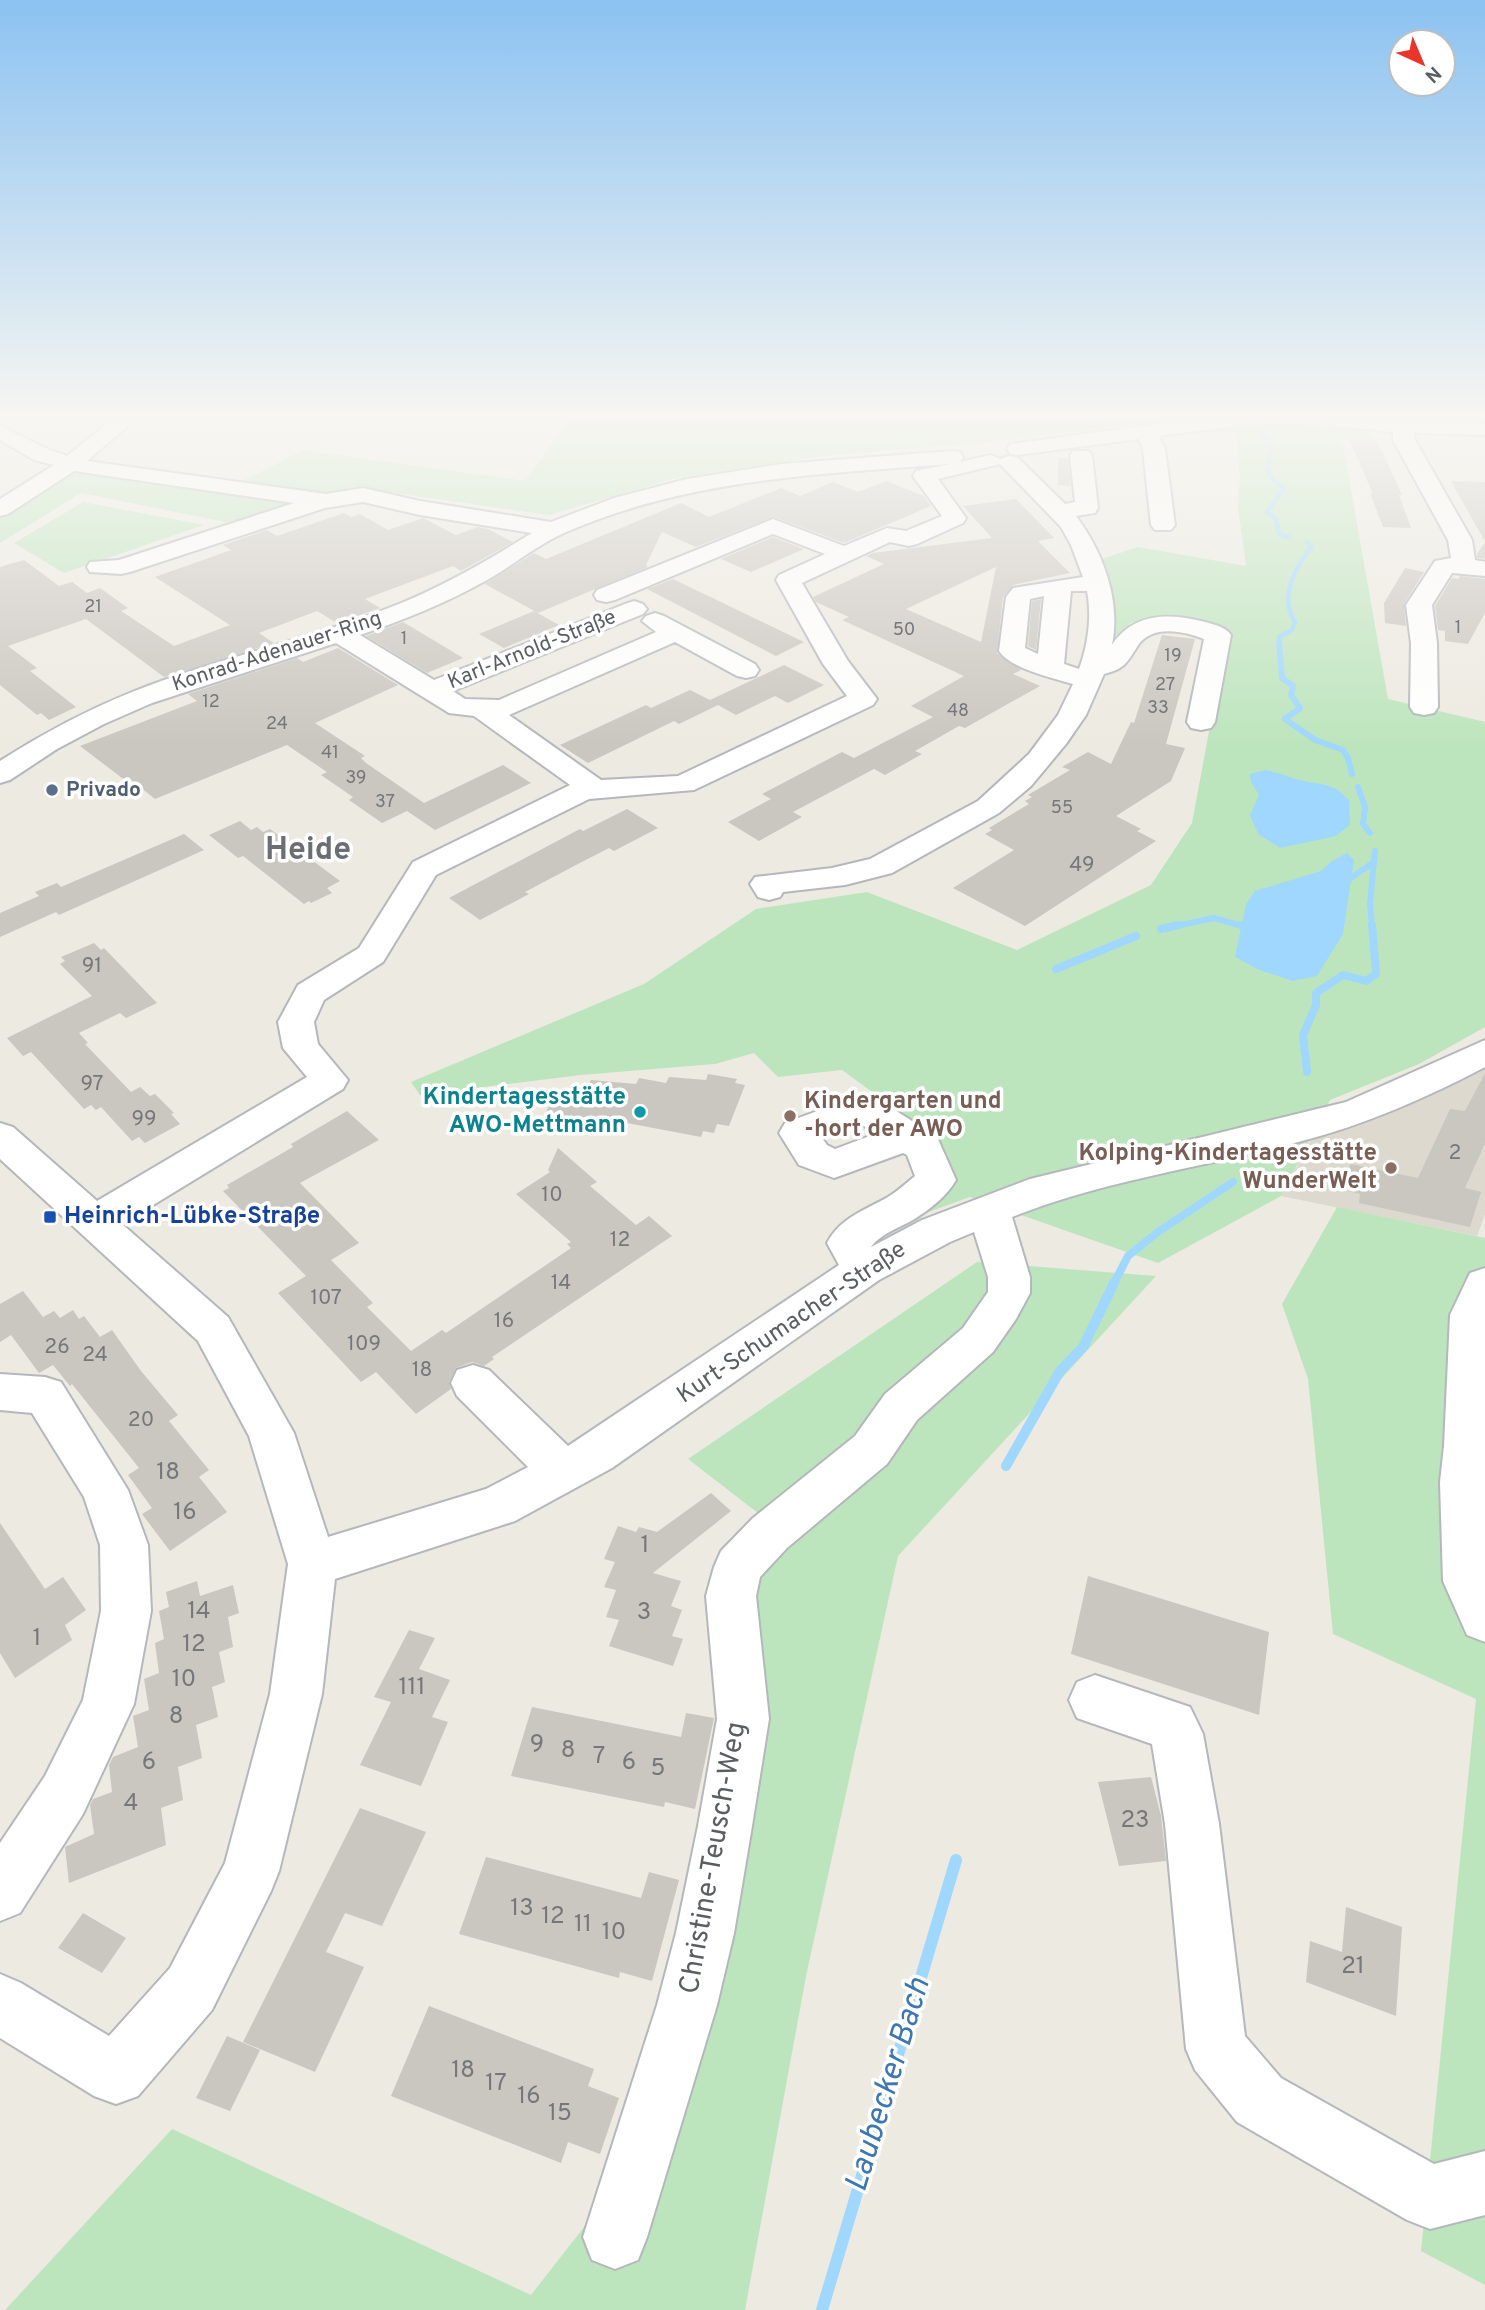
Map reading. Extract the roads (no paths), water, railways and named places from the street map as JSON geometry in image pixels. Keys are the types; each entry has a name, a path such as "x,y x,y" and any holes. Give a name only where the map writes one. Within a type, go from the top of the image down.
{"street":[{"path":"110,567 238,528"},
{"path":"545,528 556,528"},
{"name":"Karl-Arnold-Straße","path":"746,670 606,596 769,528"},
{"name":"Karl-Arnold-Straße","path":"778,528 842,553"},
{"path":"483,709 586,782 684,784 863,699 836,664 788,580 842,553 887,535 909,539 934,528"},
{"path":"769,890 766,884 825,880 874,869 924,844 1000,799 1049,749 1091,673 1101,641 1102,608 1083,543 1072,528"},
{"path":"1454,528 1475,567"},
{"name":"Konrad-Adenauer-Ring","path":"0,774 48,741 126,702 192,677 339,634 442,595 519,552 553,529"},
{"path":"1424,706 1424,643 1419,605 1444,566 1475,567"},
{"path":"1095,584 1057,586 1034,590 1018,597 1012,652 1051,669 1091,673 1117,662 1133,635 1159,623 1195,626 1218,635 1200,722"},
{"path":"1051,669 1057,586"},
{"name":"Karl-Arnold-Straße","path":"430,691 634,609"},
{"name":"Karl-Arnold-Straße","path":"339,634 459,707 483,709 503,708 677,632"},
{"path":"95,1221 330,1080 300,1048 296,1022 310,993 371,955 424,869 583,790 586,782"},
{"name":"Kurt-Schumacher-Straße","path":"312,1564 498,1506 596,1454 864,1269 936,1231 990,1209 1100,1175 1302,1128 1466,1080 1485,1052"},
{"path":"864,1269 847,1244 866,1226 905,1206 936,1180 923,1147 908,1136"},
{"path":"0,1137 213,1329 271,1433 312,1564 296,1694 251,1871 191,1989 116,2074 0,2004"},
{"name":"Christine-Teusch-Weg","path":"615,2237 687,2006 705,1933 725,1826 743,1719 731,1595 738,1567 770,1533 871,1450 901,1407 978,1340 1009,1293 1009,1277 996,1239 990,1209"},
{"path":"1485,1283 1471,1315 1467,1446 1463,1482 1467,1581 1485,1619"},
{"path":"473,1383 563,1471"},
{"path":"0,1392 45,1395 105,1490 124,1545 127,1611 108,1704 64,1795 0,1893"},
{"path":"1095,1700 1171,1725 1177,1734 1192,1824 1216,2049 1259,2100 1430,2197 1485,2183"}],"water":[{"path":"1265,770 1338,790 1349,800 1350,825 1336,836 1280,848 1258,834 1250,815 1259,795 1251,782 1250,774"},
{"path":"1347,853 1354,860 1343,934 1317,976 1293,981 1259,970 1235,957 1246,904 1255,891 1321,871"}],"waterway":[{"name":"Laubecker Bach","path":"1278,528 1279,534 1289,537"},
{"name":"Laubecker Bach","path":"1280,644 1279,637 1292,630 1295,622 1290,613 1289,593 1295,574 1311,547 1307,542"},
{"name":"Laubecker Bach","path":"1279,643 1282,678 1293,686 1291,695 1300,708 1285,719 1315,740 1343,750 1352,774"},
{"name":"Laubecker Bach","path":"1358,787 1365,807 1363,824 1370,833"},
{"name":"Laubecker Bach","path":"1374,862 1375,851"},
{"path":"1342,884 1374,862"},
{"name":"Laubecker Bach","path":"1372,927 1370,903 1374,862"},
{"path":"1171,927 1214,918 1246,927"},
{"path":"1161,929 1179,925"},
{"path":"1240,925 1250,928"},
{"name":"Laubecker Bach","path":"1307,1072 1303,1035 1316,1005 1316,993 1343,975 1366,981 1376,974 1372,925"},
{"path":"1056,969 1136,936"},
{"name":"Laubecker Bach","path":"1113,1284 1128,1256 1158,1232 1233,1182"},
{"name":"Laubecker Bach","path":"1006,1466 1060,1371 1083,1347 1113,1284"},
{"name":"Laubecker Bach","path":"822,2310 956,1860"}],"place":[{"name":"Privado","path":"52,790"},
{"name":"Kindertagesstätte AWO-Mettmann","path":"640,1112"},
{"name":"Kindergarten und -hort der AWO","path":"790,1116"},
{"name":"Kolping-Kindertagesstätte WunderWelt","path":"1391,1168"},
{"name":"Heinrich-Lübke-Straße","path":"50,1217"}],"district":[{"name":"Heide","path":"308,851"}]}
